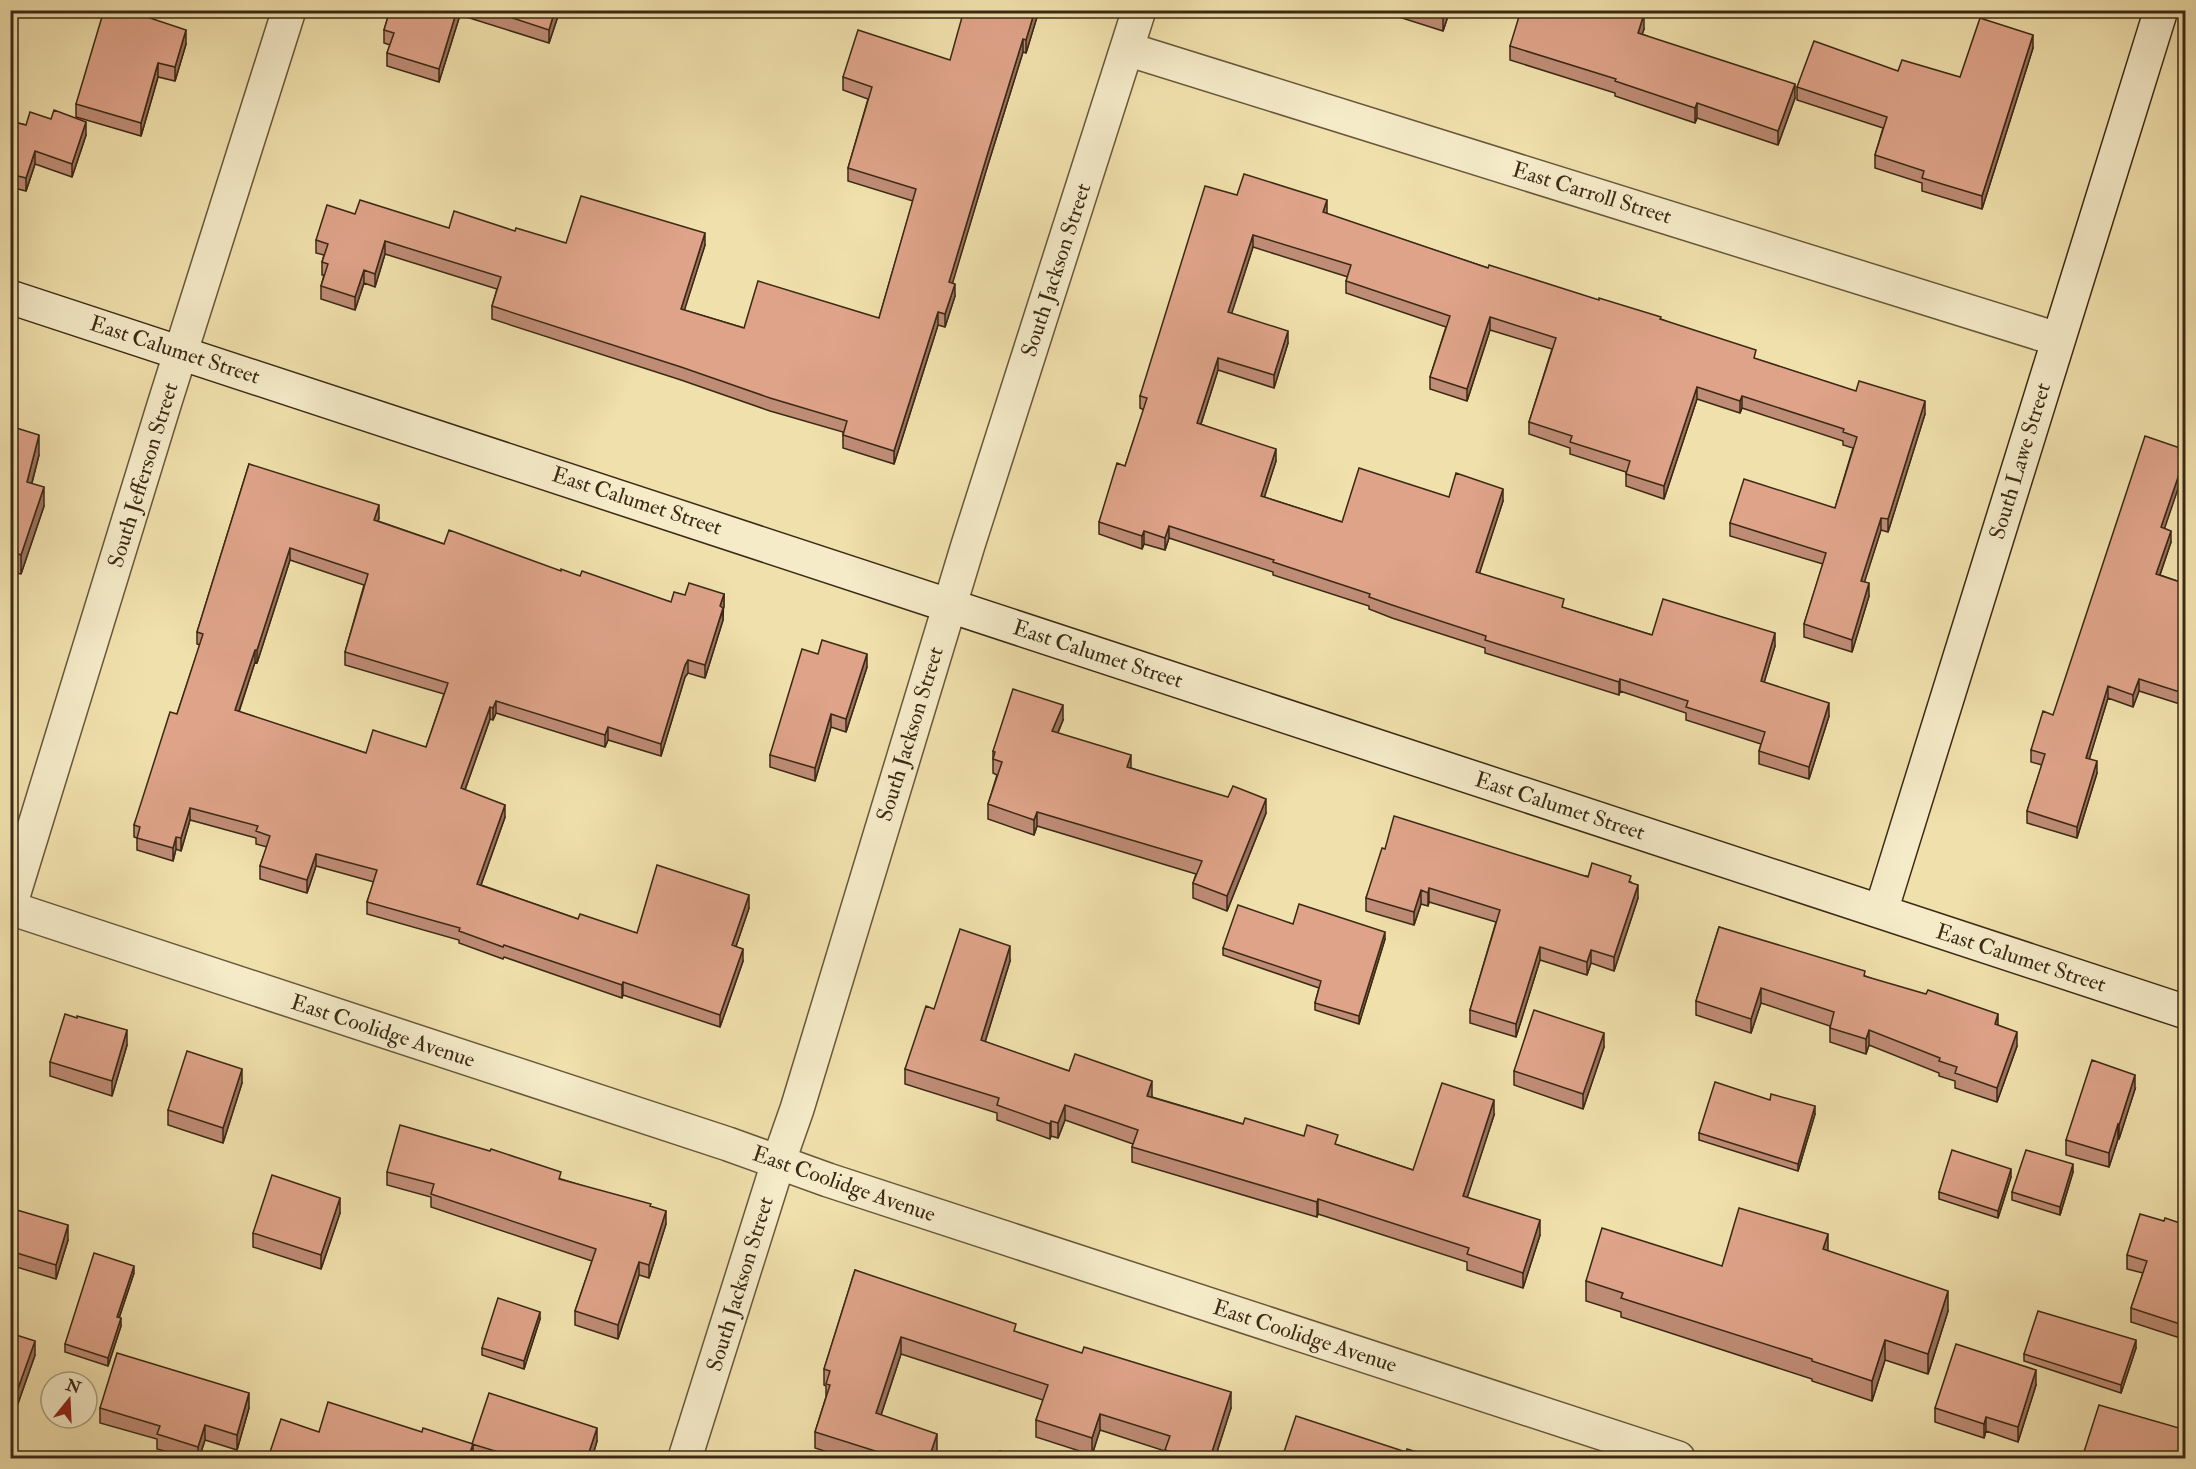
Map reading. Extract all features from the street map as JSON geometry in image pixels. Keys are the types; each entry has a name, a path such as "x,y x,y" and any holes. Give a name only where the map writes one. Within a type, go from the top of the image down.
{"street":[{"name":"South Jefferson Street","path":"10,907 289,10"},
{"name":"South Jackson Street","path":"685,1458 797,1108 950,605 1139,10"},
{"name":"South Lawe Street","path":"1881,911 2161,10"},
{"name":"East Carroll Street","path":"1127,50 2057,339"},
{"name":"East Calumet Street","path":"10,297 2186,1012"},
{"name":"East Coolidge Avenue","path":"10,907 717,1140 778,1163 1678,1458"}],"building":[{"path":"104,10 139,10 138,14 186,30 175,67 158,63 141,123 76,104"},
{"path":"390,10 457,10 439,69 387,53 394,33 384,30"},
{"path":"488,10 555,10 549,30"},
{"path":"964,10 1035,10 1026,40 1023,39 949,282 955,284 945,314 938,312 894,451 843,435 847,421 770,398 492,306 501,277 385,241 375,274 364,270 355,297 321,286 328,264 322,262 328,244 316,240 327,205 355,214 360,200 449,228 454,211 515,231 516,228 566,243 581,196 705,233 681,309 744,328 758,281 879,318 916,189 848,168 872,87 843,77 858,30 950,60"},
{"path":"1420,10 1445,10 1443,18"},
{"path":"1521,10 1600,10 1608,13 1609,10 1634,10 1644,14 1638,33 1795,84 1778,131 1697,103 1695,108 1615,81 1616,79 1510,46"},
{"path":"1980,18 2033,35 1982,196 1922,178 1924,171 1875,155 1887,117 1797,87 1814,41 1898,71 1902,60 1960,77"},
{"path":"54,110 86,122 72,164 35,151 26,178 10,174 10,121 26,125 30,112 51,119"},
{"path":"1244,174 1327,200 1323,212 1488,268 1489,265 1661,317 1660,319 1756,350 1754,358 1856,391 1859,381 1925,401 1888,519 1881,518 1861,581 1869,583 1852,640 1804,624 1826,553 1730,523 1744,479 1835,508 1857,437 1843,432 1844,429 1742,396 1740,401 1697,387 1664,486 1626,474 1630,461 1570,442 1572,436 1529,422 1556,338 1490,317 1467,389 1430,377 1450,316 1346,281 1351,265 1253,235 1228,312 1288,331 1274,375 1218,358 1197,423 1276,449 1261,496 1342,522 1359,468 1449,497 1456,473 1503,489 1476,572 1564,599 1562,607 1652,635 1663,599 1775,633 1761,681 1829,703 1809,767 1759,751 1765,732 1686,707 1688,701 1485,640 1486,636 1369,597 1370,594 1169,526 1165,538 1144,531 1142,536 1099,522 1117,463 1125,466 1147,398 1140,396 1205,186 1237,195"},
{"path":"10,426 39,435 27,482 44,487 21,555 16,553 10,571"},
{"path":"2145,436 2186,450 2161,527 2171,531 2156,574 2186,584 2186,694 2139,679 2133,695 2108,686 2086,758 2097,761 2077,827 2027,811 2045,754 2031,750 2043,711 2053,715"},
{"path":"249,464 379,505 374,520 444,544 449,530 561,571 561,569 580,576 582,571 671,602 674,592 685,595 689,583 724,594 720,606 723,608 705,665 688,660 685,665 661,744 608,727 605,735 496,701 493,708 490,707 461,788 505,805 477,884 578,919 580,914 637,933 657,865 749,895 732,945 743,949 720,1015 623,982 622,985 504,945 503,947 459,931 460,928 367,902 377,870 316,854 307,880 260,866 270,836 256,831 258,826 190,808 181,838 176,837 173,848 137,838 140,827 134,825 170,712 177,714 203,634 197,632","holes":["290,548 368,574 345,652 448,683 426,747 373,730 366,753 235,710"]},
{"path":"822,640 867,654 846,719 831,714 815,768 770,755 802,649 818,654"},
{"path":"1013,689 1063,705 1052,731 1131,755 1127,767 1228,797 1233,786 1266,799 1227,896 1193,883 1202,861 1037,812 1034,820 988,804 1002,762 993,759 995,752 993,751"},
{"path":"1394,816 1588,877 1592,863 1631,876 1629,882 1638,885 1614,957 1591,950 1587,962 1540,947 1516,1024 1470,1010 1500,910 1429,888 1428,893 1421,890 1414,912 1366,898 1382,848 1385,849"},
{"path":"1299,904 1385,932 1359,1016 1315,1003 1321,981 1223,948 1238,905 1293,924"},
{"path":"1719,927 1865,971 1864,976 1926,994 1928,990 1998,1014 1995,1024 2017,1032 1997,1088 1955,1073 1957,1067 1939,1061 1940,1058 1869,1030 1866,1039 1830,1028 1834,1012 1761,988 1751,1019 1696,1001"},
{"path":"960,929 1010,946 981,1040 1069,1071 1075,1054 1152,1081 1147,1096 1243,1124 1245,1118 1304,1136 1307,1125 1338,1135 1335,1144 1413,1170 1442,1083 1494,1100 1463,1196 1540,1220 1523,1273 1467,1254 1469,1248 1318,1199 1317,1202 1132,1147 1138,1130 1065,1105 1058,1123 1051,1121 1050,1124 997,1105 999,1098 905,1069 926,1006 934,1009"},
{"path":"1534,1010 1604,1033 1583,1094 1514,1071"},
{"path":"65,1014 127,1030 112,1081 50,1062"},
{"path":"187,1051 242,1069 223,1128 168,1110"},
{"path":"2092,1060 2135,1075 2109,1153 2066,1140"},
{"path":"1715,1082 1770,1100 1771,1094 1815,1106 1798,1164 1699,1133"},
{"path":"400,1125 490,1151 491,1149 561,1172 559,1179 651,1204 650,1206 666,1211 649,1265 639,1262 618,1325 575,1311 596,1249 431,1194 434,1184 387,1172"},
{"path":"1952,1150 2011,1169 1998,1211 1939,1192"},
{"path":"2026,1150 2073,1164 2060,1207 2012,1192"},
{"path":"272,1175 340,1198 321,1255 253,1233"},
{"path":"10,1208 68,1225 56,1265 10,1251"},
{"path":"1739,1208 1828,1234 1823,1249 1948,1291 1928,1354 1885,1340 1872,1381 1812,1361 1812,1359 1621,1298 1623,1293 1586,1281 1602,1228 1722,1266"},
{"path":"2140,1214 2164,1221 2165,1218 2186,1225 2186,1326 2131,1308 2147,1261 2127,1255"},
{"path":"94,1253 134,1266 117,1317 121,1318 108,1358 65,1344"},
{"path":"855,1270 1016,1324 1014,1331 1082,1353 1084,1347 1231,1392 1210,1458 1192,1458 1165,1450 1170,1436 1100,1414 1092,1438 1036,1420 1048,1385 901,1337 876,1413 937,1434 929,1458 887,1458 888,1455 815,1432 830,1385 826,1384 830,1371 824,1369"},
{"path":"498,1298 540,1312 524,1361 482,1348"},
{"path":"2038,1311 2136,1340 2121,1385 2024,1354"},
{"path":"10,1333 35,1341 16,1394 10,1393"},
{"path":"1956,1344 2036,1370 2018,1427 1986,1417 1984,1424 1935,1408"},
{"path":"117,1353 249,1393 237,1435 205,1425 198,1447 157,1434 160,1426 100,1408"},
{"path":"489,1393 597,1428 587,1458 518,1458 472,1444"},
{"path":"328,1402 422,1432 423,1428 473,1444 468,1458 268,1458 281,1419 319,1432"},
{"path":"2099,1405 2186,1430 2186,1458 2093,1458 2083,1455"},
{"path":"1296,1416 1406,1452 1407,1449 1436,1458 1282,1458"},
{"path":"1000,1451 1023,1458 998,1458"}]}
